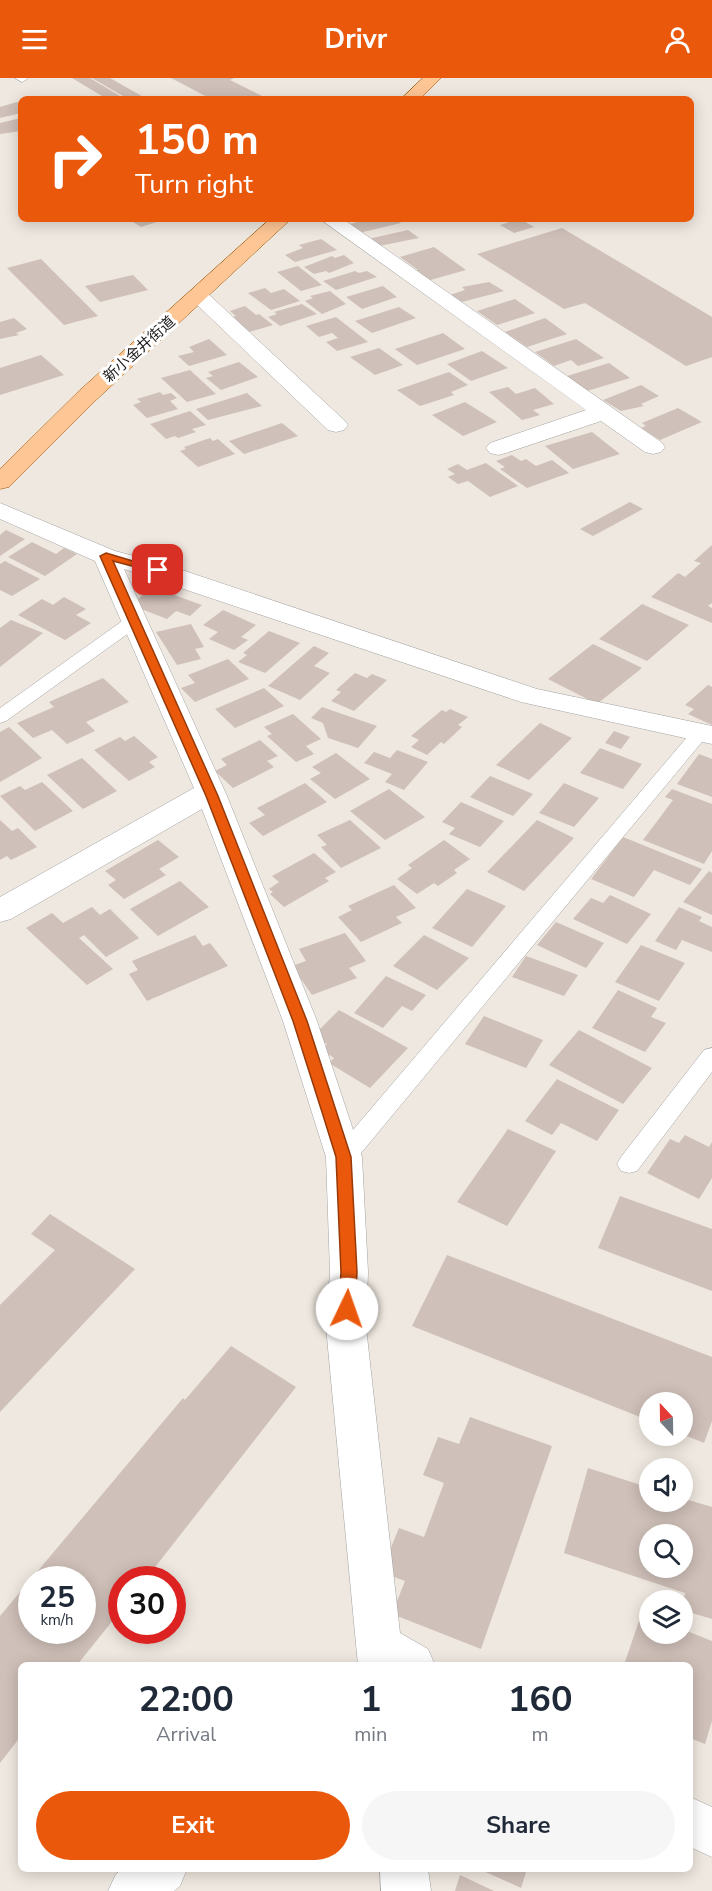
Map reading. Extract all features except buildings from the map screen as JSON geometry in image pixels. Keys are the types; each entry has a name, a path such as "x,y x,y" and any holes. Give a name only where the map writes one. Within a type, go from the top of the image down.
{"main road":[{"path":"413,96 433,78"},
{"name":"新小金井街道","path":"0,482 87,396 278,222"}],"street":[{"path":"334,222 653,447"},
{"path":"198,295 336,426"},
{"path":"498,448 604,412"},
{"path":"0,510 106,556 158,570 531,696 706,734"},
{"path":"106,556 210,792 300,1021 344,1157 349,1272 346,1328 390,1659"},
{"path":"0,911 210,792"},
{"path":"693,1823 712,1833"},
{"path":"133,1891 159,1872"},
{"path":"404,1872 406,1891"}],"lane":[{"path":"0,717 134,621"},
{"path":"344,1157 706,734"},
{"path":"628,1164 712,1056"}],"route":[{"path":"158,570 106,556 212,796 300,1021 344,1157 349,1272 347,1309"}]}
